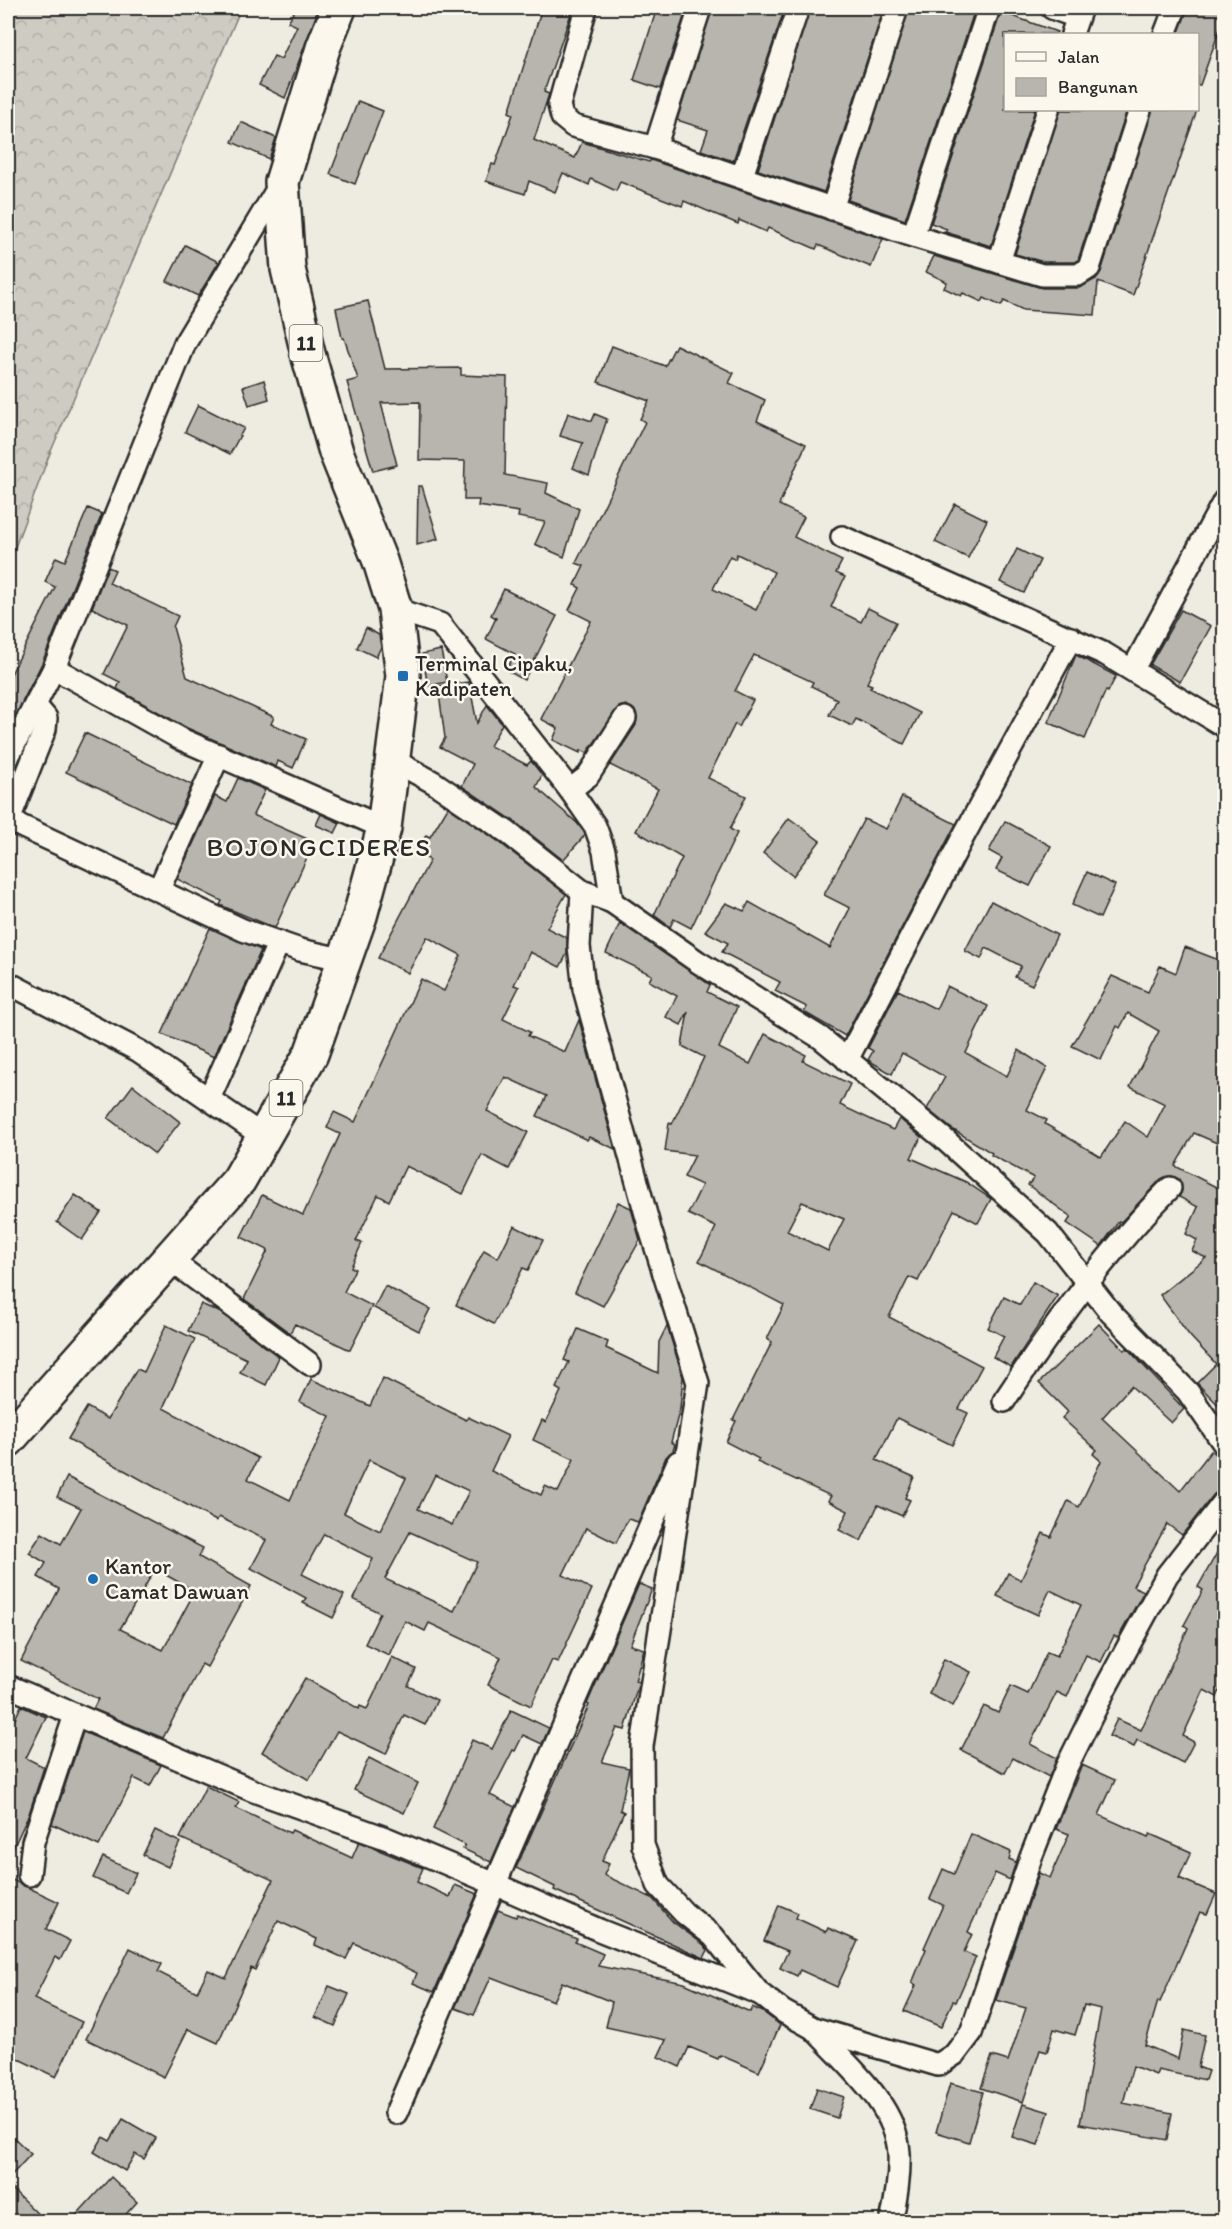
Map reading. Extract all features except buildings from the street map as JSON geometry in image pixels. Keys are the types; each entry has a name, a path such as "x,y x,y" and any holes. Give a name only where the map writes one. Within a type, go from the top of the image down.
{"highway":[{"name":"11","path":"8,1440 239,1180 311,1054 346,960 384,828 403,676 395,609 380,561 336,452 308,354 288,269 282,182 323,48 339,8"}],"street":[{"path":"586,8 559,105 562,117 573,126 655,148 914,236 1042,275 1063,276 1087,272 1140,111"},
{"path":"655,148 700,8"},
{"path":"742,176 798,8"},
{"path":"832,208 897,8"},
{"path":"914,236 989,8"},
{"path":"1052,8 1077,20"},
{"path":"1165,33 1174,8"},
{"path":"999,261 1048,111"},
{"path":"8,757 54,668 185,343 282,182"},
{"path":"1133,669 1224,501"},
{"path":"842,537 1071,638 1133,669 1224,726"},
{"path":"395,609 440,624 570,790 598,834 604,851 612,902"},
{"path":"847,1060 963,837 1071,638"},
{"path":"54,668 181,739 384,828"},
{"path":"35,705 46,718 45,729 8,821 159,889 243,930 346,960"},
{"path":"570,790 595,768 625,718"},
{"path":"159,889 219,755"},
{"path":"391,759 433,782 507,832 582,891 612,902 698,962 820,1038 943,1138 1048,1233 1111,1313 1188,1392 1224,1444"},
{"path":"582,891 579,946 584,989 650,1229 698,1383 642,1746 643,1845 658,1885 684,1913 713,1936 759,1993 784,2012 813,2028 938,2065 955,2054 971,2033 1031,1857 1066,1768 1106,1686 1167,1575 1224,1502"},
{"path":"209,1099 279,942"},
{"path":"8,983 139,1052 264,1137"},
{"path":"1004,1401 1051,1329 1089,1285 1145,1212 1170,1188"},
{"path":"169,1259 310,1364"},
{"path":"396,2113 690,1434"},
{"path":"8,1686 254,1791 388,1839 598,1930 759,1993"},
{"path":"29,1875 33,1842 75,1715"},
{"path":"813,2028 871,2093 888,2117 899,2152 891,2222"}],"green space":[{"path":"8,8 241,8 48,458 8,566"}],"place":[{"name":"Terminal Cipaku, Kadipaten","path":"403,676"},
{"name":"Kantor Camat Dawuan","path":"93,1579"}],"district":[{"name":"BOJONGCIDERES","path":"319,847"}]}
